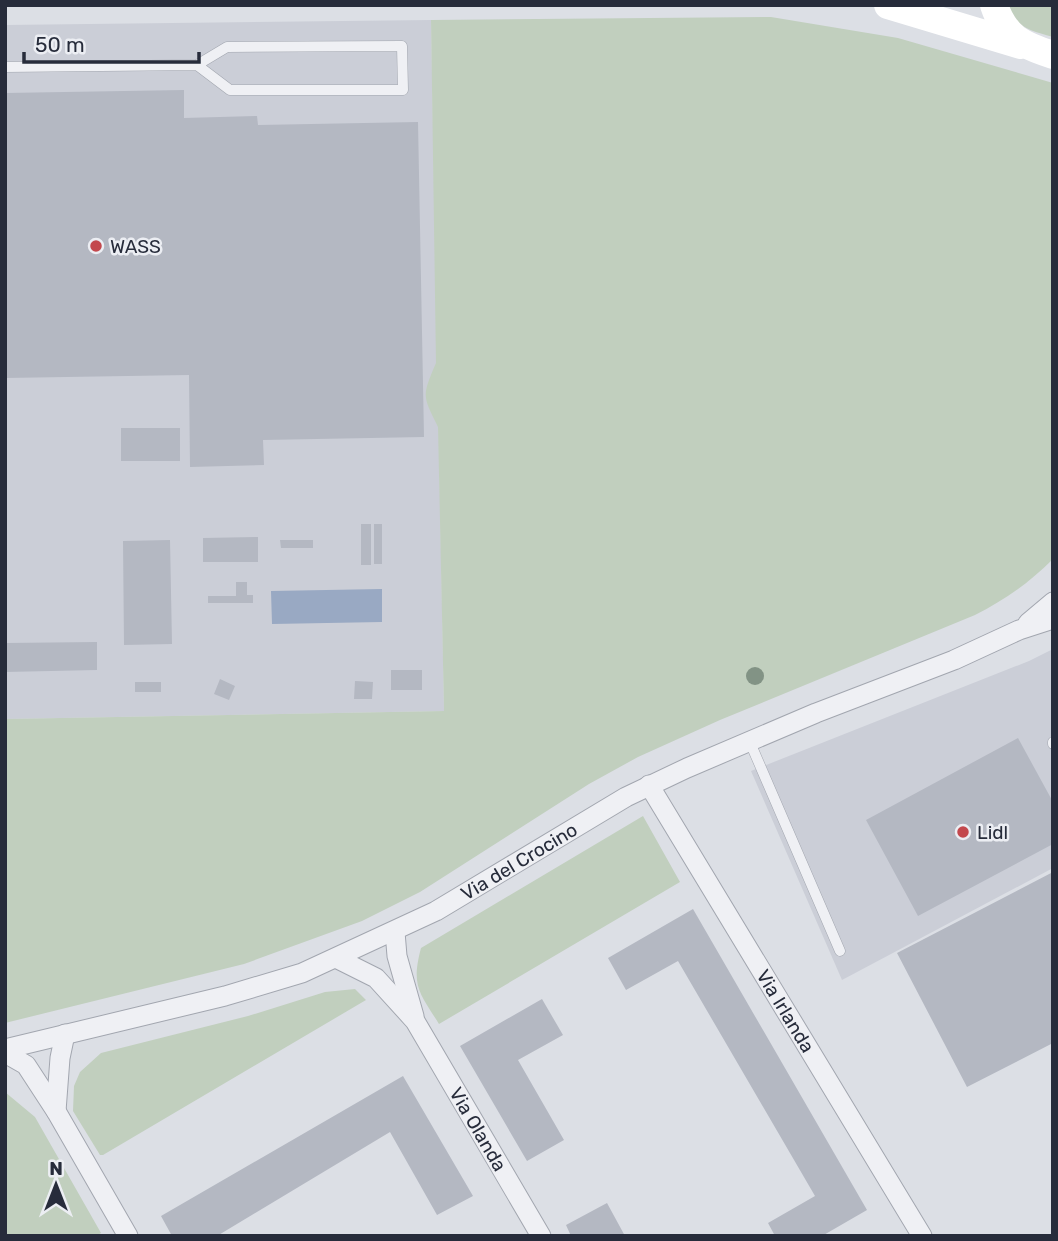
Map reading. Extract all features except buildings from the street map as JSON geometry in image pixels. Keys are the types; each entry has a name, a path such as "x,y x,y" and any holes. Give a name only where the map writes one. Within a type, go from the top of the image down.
{"main road":[{"path":"888,5 1053,55"},
{"path":"994,5 1005,28 1021,45"}],"street":[{"name":"Via del Crocino","path":"1019,630 1053,602"},
{"name":"Via del Crocino","path":"5,1051 225,996 302,973 436,911 649,785 749,740 954,660 1019,630 1053,619"},
{"name":"Via Irlanda","path":"649,785 922,1236"},
{"name":"Via Olanda","path":"395,932 397,956 415,1021"},
{"name":"Via Olanda","path":"336,958 376,978 415,1021 541,1236"},
{"path":"57,1111 60,1058 65,1034"},
{"path":"5,1051 26,1065 57,1111 128,1236"}],"lane":[{"path":"5,68 197,65 227,47 402,46 403,90 230,90 197,65"},
{"path":"749,740 841,951"}],"shaded area":[{"path":"431,20 444,711 5,719 5,25"},
{"path":"1053,649 1053,868 842,980 751,771 1029,661"}],"green space":[{"path":"1007,5 1053,5 1053,37 1020,24"},
{"path":"771,17 898,38 1053,83 1053,559 1016,590 975,615 720,720 638,757 589,784 420,892 362,921 244,964 5,1023 5,719 444,711 438,427 426,395 436,363 431,20"},
{"path":"643,816 680,882 439,1024 426,1004 417,980 421,948"},
{"path":"355,989 366,1000 103,1155 100,1155 73,1111 74,1086 80,1072 101,1053 248,1016 325,992"},
{"path":"5,1092 35,1117 101,1233 96,1236 5,1236"}],"water":[{"path":"382,589 382,622 272,624 271,591"}],"place":[{"name":"WASS","path":"96,246"},
{"name":"Lidl","path":"963,832"}]}
